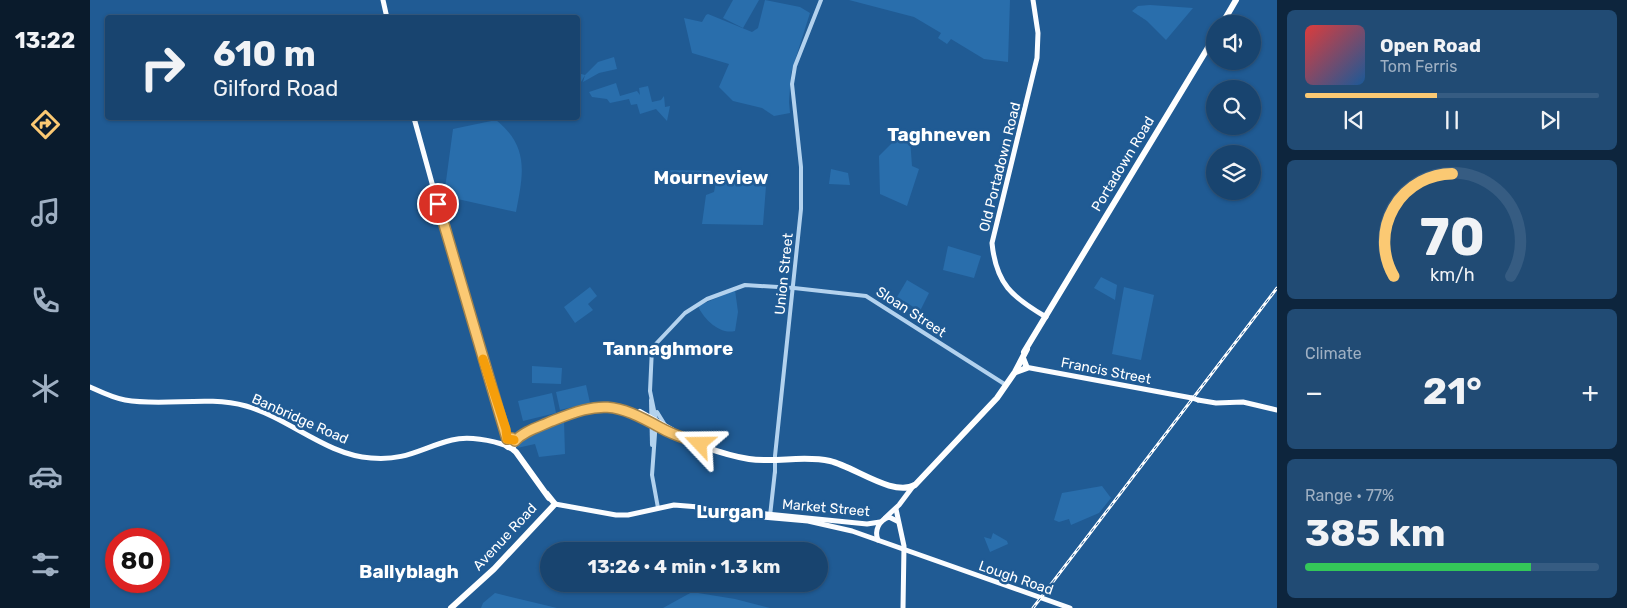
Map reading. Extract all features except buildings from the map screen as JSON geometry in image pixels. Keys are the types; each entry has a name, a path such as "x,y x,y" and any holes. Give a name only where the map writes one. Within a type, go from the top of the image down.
{"highway":[{"path":"1227,15 1236,0"},
{"name":"Portadown Road","path":"1026,349 1206,51"},
{"path":"1017,367 1026,349"},
{"path":"776,461 802,459 830,461 850,467 888,486 904,488 917,482 997,398 1026,349"},
{"path":"1017,367 1027,368 1023,357"},
{"path":"556,504 547,495 510,442 583,410 610,407 641,414 678,434"},
{"path":"629,410 678,434 735,456 776,461 802,459"},
{"path":"946,450 946,458"},
{"name":"Avenue Road","path":"451,608 496,568 556,504"}],"main road":[{"path":"383,0 386,15"},
{"name":"Old Portadown Road","path":"1033,0 1038,34 1037,58 992,243 996,269 1006,288 1023,304 1046,317"},
{"path":"415,120 459,281 510,442"},
{"name":"Francis Street","path":"1027,368 1198,400 1216,403 1243,402 1277,410"},
{"name":"Banbridge Road","path":"90,387 127,401 147,403 209,401 247,406 282,420 321,442 368,458 408,456 457,439 510,442"},
{"path":"878,541 876,535 880,522 896,509 917,482"},
{"path":"903,500 904,488"},
{"path":"556,504 616,515 679,505 770,517"},
{"path":"896,509 904,553 903,608"},
{"name":"Market Street","path":"770,517 874,524 880,522"},
{"name":"Market Street","path":"770,517 831,526 896,547"},
{"path":"885,518 892,518 898,523"},
{"path":"871,538 875,532 874,524"},
{"path":"900,534 900,542 896,547 904,553"},
{"name":"Lough Road","path":"904,553 955,568 1070,608"}],"street":[{"name":"Union Street","path":"770,517 794,288 802,191 800,154 792,101 796,66 820,2"},
{"name":"Sloan Street","path":"652,399 652,348 693,307 707,299 741,286 794,288 866,296 1006,384"},
{"path":"652,399 651,407 654,421"},
{"path":"652,399 665,427 654,433"},
{"path":"652,399 654,421 652,456"},
{"path":"651,407 641,414 654,433 652,448"},
{"path":"656,410 652,448 652,480 658,508"}],"shaded area":[{"path":"733,0 759,0 743,28 723,18"},
{"path":"765,0 800,7 810,13 791,73 790,113 774,116 762,108 733,101 719,87 729,64 692,53 684,18 702,22 708,14 752,32 758,28"},
{"path":"849,0 1010,0 1008,62 984,59 951,39 947,44 938,38 941,33 914,17"},
{"path":"1138,6 1193,8 1166,40 1147,21 1132,11"},
{"path":"614,57 617,69 599,73 583,82 585,75 598,62"},
{"path":"580,74 585,75 581,82 580,78"},
{"path":"616,83 620,96 637,91 640,95 639,88 648,86 652,102 661,100 664,96 665,107 670,106 667,121 656,109 640,114 637,104 631,105 629,99 610,103 607,99 592,97 589,92"},
{"path":"496,120 507,130 519,151 522,174 516,212 444,196 453,129"},
{"path":"910,138 912,166 919,169 907,206 880,194 879,156 896,139"},
{"path":"831,169 848,173 850,185 829,184"},
{"path":"661,170 711,171 709,176 664,176"},
{"path":"716,182 750,182 766,186 763,225 702,224 706,195 714,192"},
{"path":"948,246 981,256 974,278 943,270"},
{"path":"1101,277 1117,285 1115,300 1094,288"},
{"path":"907,280 929,293 920,311 897,297"},
{"path":"590,287 597,296 588,304 593,310 575,323 564,307"},
{"path":"1124,287 1154,295 1141,360 1112,354"},
{"path":"735,290 738,312 735,331 729,332 712,324 698,306"},
{"path":"532,366 562,368 561,384 532,383"},
{"path":"586,385 590,403 560,410 556,392"},
{"path":"552,393 556,413 523,421 518,401"},
{"path":"564,420 565,454 539,457 535,444 517,448 524,437 543,427"},
{"path":"1102,486 1111,498 1099,513 1071,525 1069,519 1059,522 1054,520 1062,493"},
{"path":"993,533 1007,541 1008,544 990,552 984,537 991,539"},
{"path":"692,592 735,599 770,608 663,608"},
{"path":"495,593 557,608 481,608 483,603"}],"railway":[{"path":"1033,608 1277,288"}],"slow traffic":[{"path":"483,359 506,429 507,439 512,438 514,440"}],"district":[{"name":"Taghneven","path":"939,134"},
{"name":"Mourneview","path":"711,177"},
{"name":"Tannaghmore","path":"668,348"},
{"name":"Lurgan","path":"730,511"},
{"name":"Ballyblagh","path":"409,571"}],"route":[{"path":"438,204 472,326 506,429 507,439 512,438 515,441 532,430 583,410 610,407 626,409 665,430 700,444"}]}
